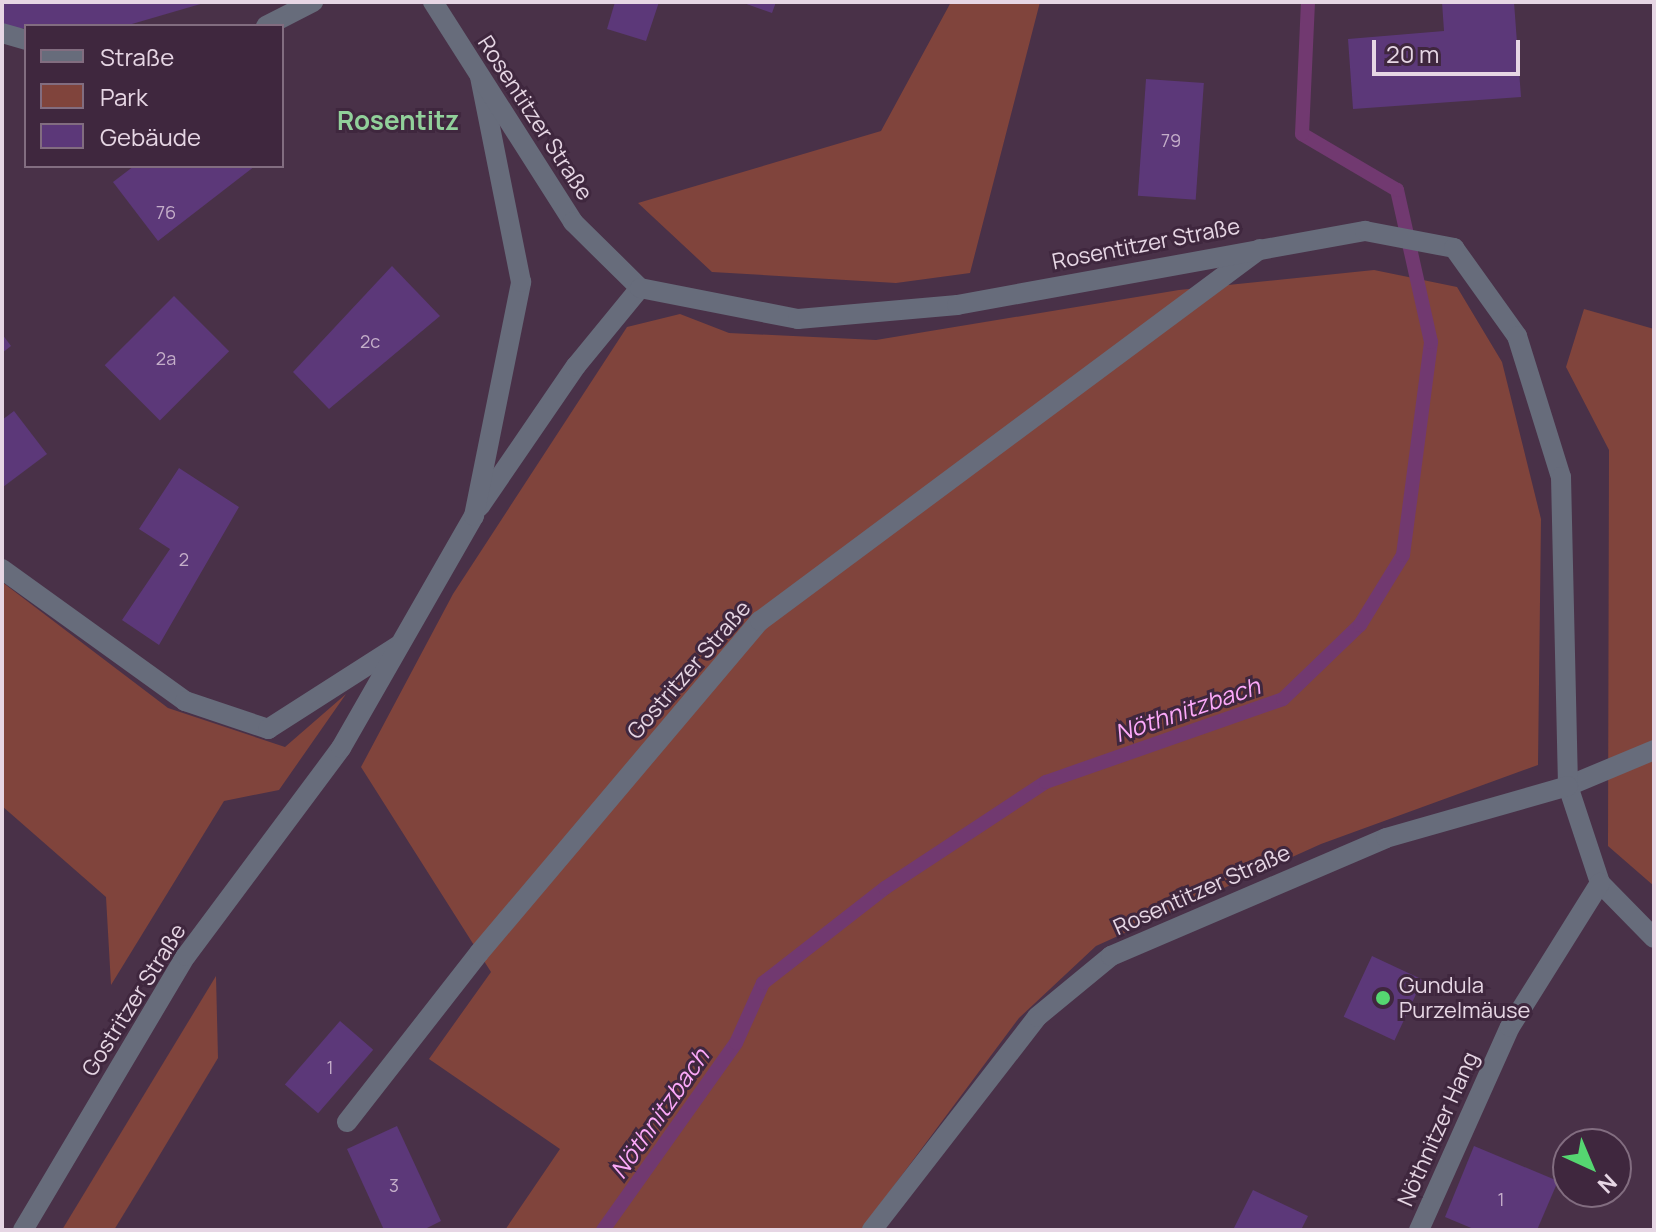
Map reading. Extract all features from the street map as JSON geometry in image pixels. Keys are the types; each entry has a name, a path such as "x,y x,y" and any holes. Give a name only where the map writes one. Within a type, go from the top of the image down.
{"street":[{"path":"270,24 313,2"},
{"name":"Rosentitzer Straße","path":"433,2 573,222 640,288 798,319 957,305 1263,246 1365,231 1454,248 1517,336 1561,477 1568,786 1600,883 1654,938"},
{"path":"2,33 24,39"},
{"name":"Gostritzer Straße","path":"474,516 521,282 480,77"},
{"name":"Gostritzer Straße","path":"347,1122 479,953 760,621 1263,246"},
{"name":"Gostritzer Straße","path":"23,1230 186,956 341,748 474,516 576,366 640,288"},
{"path":"2,569 185,701 268,729 400,645"},
{"path":"1568,786 1654,750"},
{"name":"Rosentitzer Straße","path":"872,1230 1037,1017 1111,956 1386,838 1568,786"},
{"name":"Nöthnitzer Hang","path":"1419,1230 1510,1027 1600,883"}],"green space":[{"path":"951,2 1040,2 970,273 896,283 712,272 638,203 881,131"},
{"path":"1374,270 1457,287 1502,362 1541,519 1538,765 1321,844 1096,946 1019,1018 861,1230 505,1230 560,1149 429,1059 491,972 361,767 453,594 627,327 680,314 729,333 876,340 1179,290"},
{"path":"1584,309 1654,329 1654,886 1608,846 1609,450 1566,367"},
{"path":"2,582 168,708 285,747 346,694 279,790 224,801 111,985 106,897 2,806"},
{"path":"216,976 218,1058 150,1171 114,1230 62,1230"}],"building":[{"path":"2,2 204,3 132,24 24,24 24,28 2,29"},
{"path":"615,2 659,2 646,41 607,29"},
{"path":"741,2 776,2 772,13"},
{"path":"1442,2 1514,2 1521,97 1353,109 1348,39 1444,31"},
{"path":"1146,79 1204,83 1196,200 1138,196"},
{"path":"131,168 252,168 158,241 113,182"},
{"path":"392,266 440,316 329,409 293,372"},
{"path":"174,296 229,351 160,420 105,365"},
{"path":"2,334 11,346 2,353"},
{"path":"14,411 47,454 3,487 2,420"},
{"path":"179,468 239,507 159,645 122,620 170,549 139,529"},
{"name":"Gundula Purzelmäuse","path":"1372,956 1423,980 1394,1040 1344,1017"},
{"path":"340,1021 373,1050 318,1113 285,1084"},
{"path":"397,1126 441,1221 423,1230 384,1230 347,1149"},
{"path":"1474,1146 1552,1178 1552,1195 1537,1230 1476,1230 1445,1217"},
{"path":"1253,1190 1308,1216 1301,1230 1233,1230"}],"waterway":[{"name":"Nöthnitzbach","path":"603,1230 736,1043 763,983 885,888 1046,782 1283,699 1360,625 1403,555 1431,342 1397,190 1302,134 1308,2"}],"place":[{"name":"Gundula Purzelmäuse","path":"1383,998"}],"district":[{"name":"Rosentitz","path":"398,121"}]}
